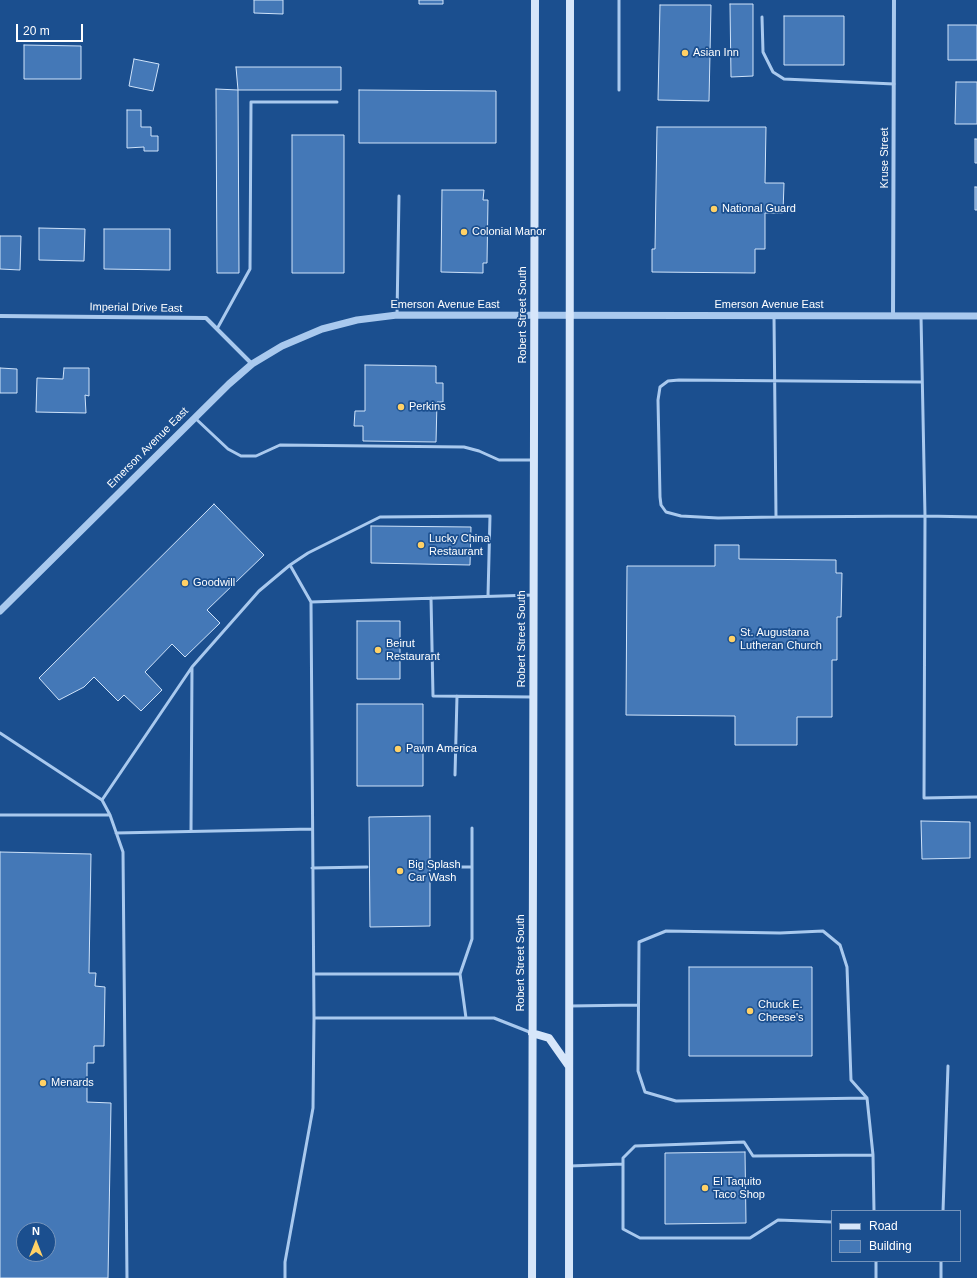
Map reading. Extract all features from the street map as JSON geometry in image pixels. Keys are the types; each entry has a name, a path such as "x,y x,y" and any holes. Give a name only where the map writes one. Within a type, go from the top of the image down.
{"main road":[{"name":"Robert Street South","path":"532,1278 535,0"},
{"path":"569,1278 568,1006 570,0"},
{"path":"532,1032 549,1038 568,1066"}],"street":[{"name":"Kruse Street","path":"893,316 894,0"},
{"name":"Emerson Avenue East","path":"0,611 195,418 252,364 282,346 322,329 357,320 397,315 977,316"},
{"name":"Imperial Drive East","path":"0,316 206,318 252,364"}],"lane":[{"path":"619,0 619,90"},
{"path":"762,17 763,52 773,72 784,79 894,84"},
{"path":"217,329 250,269 251,102 337,102"},
{"path":"397,315 399,196"},
{"path":"774,316 776,517"},
{"path":"921,316 925,516 924,798 977,797"},
{"path":"922,382 668,381 660,387 658,400 661,506 666,512 681,516 718,518 977,516"},
{"path":"195,418 228,449 242,456 256,456 280,445 464,446 499,460 534,460"},
{"path":"102,800 192,667 259,592 290,565 308,552 380,517 490,516 488,596"},
{"path":"285,1278 285,1262 313,1108 314,1018 311,602 290,565"},
{"path":"311,602 533,595"},
{"path":"431,598 433,696 533,697"},
{"path":"191,831 192,667"},
{"path":"455,775 457,696"},
{"path":"0,740 1,734 102,800 110,815 124,852 127,1278"},
{"path":"0,815 110,815"},
{"path":"466,1018 460,974 472,939 472,828"},
{"path":"116,833 312,829"},
{"path":"312,868 367,867"},
{"path":"434,867 472,867"},
{"path":"867,1098 676,1101 645,1092 638,1071 639,942 666,931 780,933 823,931 840,945 847,967 851,1080 867,1098 873,1155 874,1210"},
{"path":"314,974 460,974"},
{"path":"568,1006 638,1005"},
{"path":"314,1018 494,1018 532,1032"},
{"path":"943,1210 948,1066"},
{"path":"831,1222 778,1220 750,1238 640,1238 623,1229 623,1158 635,1146 744,1142 753,1156 873,1155"},
{"path":"568,1166 623,1164"},
{"path":"876,1262 876,1278"},
{"path":"941,1278 942,1262"}],"building":[{"path":"254,0 283,0 283,14 254,13"},
{"path":"419,0 443,0 443,4 419,4"},
{"path":"730,4 753,4 753,76 731,77"},
{"name":"Asian Inn","path":"660,5 711,5 709,101 658,100"},
{"path":"784,16 844,16 844,65 784,65"},
{"path":"948,25 977,25 977,60 948,60"},
{"path":"24,45 81,46 81,79 24,79"},
{"path":"134,59 159,64 153,91 129,86"},
{"path":"236,67 341,67 341,90 238,90"},
{"path":"956,82 977,82 977,124 955,124"},
{"path":"216,89 238,90 239,273 217,273"},
{"path":"359,90 496,91 496,143 359,143"},
{"path":"127,110 141,110 141,127 151,127 151,136 158,136 158,151 144,151 144,147 127,148"},
{"path":"657,127 766,127 765,183 784,183 783,213 765,213 765,249 755,249 755,273 652,272 652,249 655,249"},
{"path":"292,135 344,135 344,273 292,273"},
{"path":"975,139 977,139 977,163 975,163"},
{"path":"975,187 977,187 977,210 975,210"},
{"name":"Colonial Manor","path":"442,190 484,190 483,200 488,200 487,263 483,263 483,273 441,272"},
{"path":"39,228 85,229 84,261 39,260"},
{"path":"104,229 170,229 170,270 104,269"},
{"path":"0,236 21,236 20,270 0,269"},
{"name":"Perkins","path":"365,365 436,366 436,383 443,383 443,402 437,402 436,442 363,441 363,426 354,426 355,411 365,411"},
{"path":"0,368 17,369 17,393 0,393"},
{"path":"64,368 89,368 89,396 85,395 86,413 36,412 37,378 63,379"},
{"name":"Goodwill","path":"214,504 264,555 207,610 220,623 185,657 172,644 145,672 162,690 141,711 124,695 118,701 94,677 84,687 59,700 39,678"},
{"name":"Lucky China Restaurant","path":"371,526 471,527 470,565 371,563"},
{"name":"St. Augustana Lutheran Church","path":"715,545 739,545 739,559 836,560 836,573 842,573 841,617 837,617 837,660 832,660 832,717 797,717 797,745 735,745 735,716 626,715 627,566 715,566"},
{"name":"Beirut Restaurant","path":"357,621 400,621 400,679 357,679"},
{"path":"357,704 423,704 423,786 357,786"},
{"name":"Big Splash Car Wash","path":"430,816 430,926 370,927 369,817"},
{"path":"921,821 970,822 970,858 922,859"},
{"name":"Menards","path":"0,852 91,854 89,973 96,973 95,986 105,987 104,1046 94,1046 94,1063 87,1063 87,1102 111,1103 108,1278 0,1278"},
{"name":"Chuck E. Cheese's","path":"689,967 812,967 812,1056 689,1056"},
{"name":"El Taquito Taco Shop","path":"745,1152 746,1223 665,1224 665,1153"}],"place":[{"name":"Asian Inn","path":"685,53"},
{"name":"National Guard","path":"714,209"},
{"name":"Colonial Manor","path":"464,232"},
{"name":"Perkins","path":"401,407"},
{"name":"Lucky China Restaurant","path":"421,545"},
{"name":"Goodwill","path":"185,583"},
{"name":"St. Augustana Lutheran Church","path":"732,639"},
{"name":"Beirut Restaurant","path":"378,650"},
{"name":"Pawn America","path":"398,749"},
{"name":"Big Splash Car Wash","path":"400,871"},
{"name":"Chuck E. Cheese's","path":"750,1011"},
{"name":"Menards","path":"43,1083"},
{"name":"El Taquito Taco Shop","path":"705,1188"}]}
